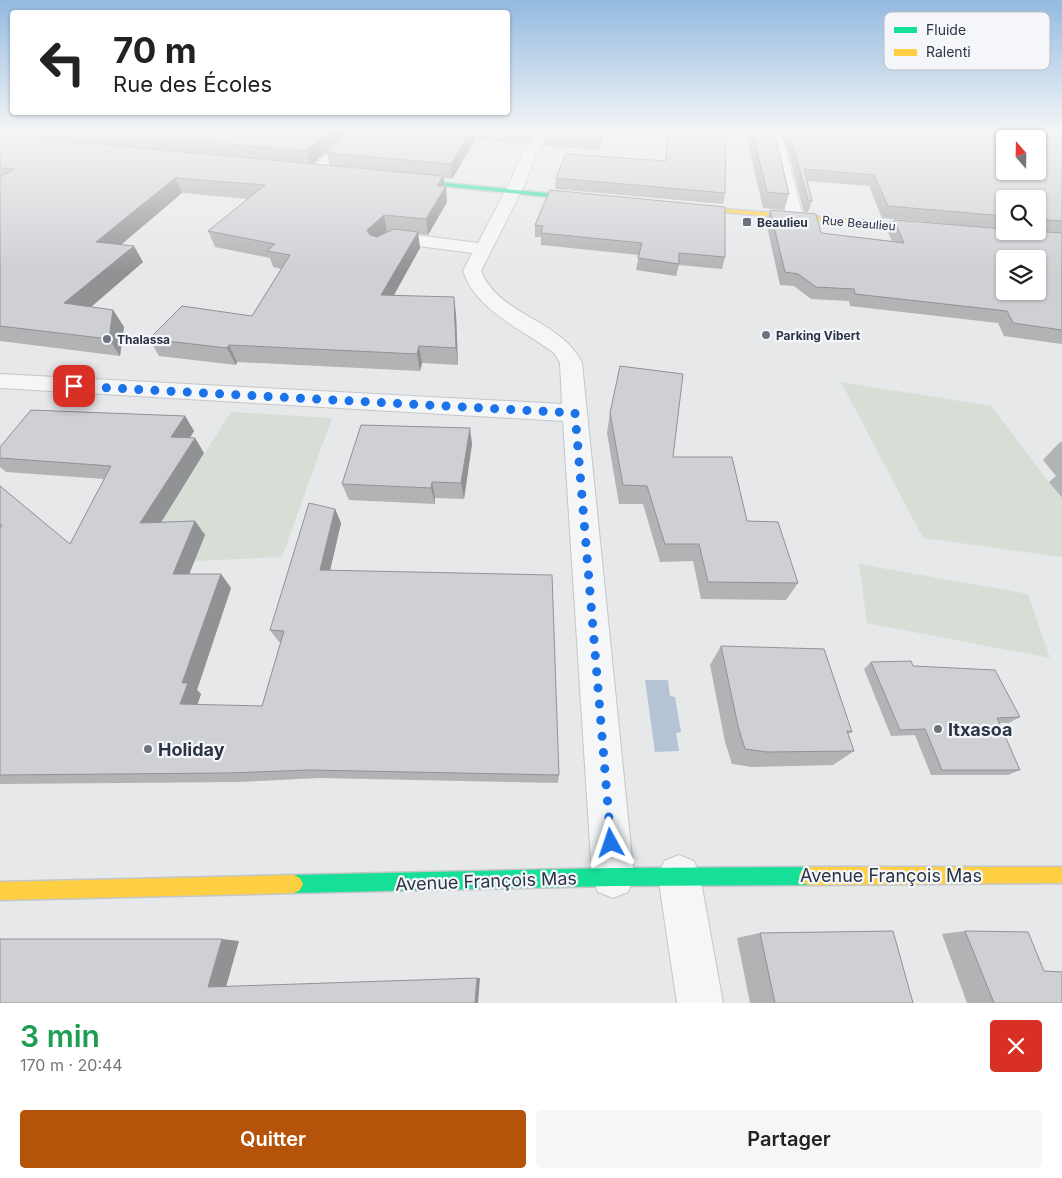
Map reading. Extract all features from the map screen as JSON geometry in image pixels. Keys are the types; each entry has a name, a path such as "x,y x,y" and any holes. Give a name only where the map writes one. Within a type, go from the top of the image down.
{"street":[{"path":"519,178 472,272 474,280 481,290 529,328 564,350 572,363 614,877"},
{"path":"786,178 795,217"},
{"path":"393,180 599,201"},
{"name":"Rue Beaulieu","path":"680,208 938,229"},
{"path":"381,246 393,237 484,249"},
{"path":"0,401 8,382 575,413"},
{"name":"Avenue François Mas","path":"0,891 679,876 1062,875"},
{"path":"679,876 700,1003"}],"shaded area":[{"path":"841,382 991,406 1062,499 1062,557 923,538"},
{"path":"231,412 332,418 282,557 195,561 205,535 153,537 163,518"},
{"path":"859,564 1028,594 1050,658 867,623"}],"water":[{"path":"645,680 668,680 670,696 675,697 681,732 676,733 679,751 655,752"}],"building":[{"path":"0,178 442,178 437,186 446,186 426,219 384,215 367,230 370,235 377,237 394,229 418,232 381,295 454,297 456,348 419,346 417,354 229,345 227,348 149,339 182,306 252,316 290,255 267,251 275,244 208,231 265,185 175,178 96,242 134,246 64,303 113,310 109,339 0,326"},
{"path":"556,178 725,178 725,193"},
{"path":"764,178 785,178 789,194 767,192"},
{"path":"802,178 806,178 812,201 808,200"},
{"path":"875,178 996,178 996,180 1046,180 1046,178 1062,178 1062,221 1046,220 1046,190 996,190 996,215 888,206"},
{"path":"550,190 725,207 725,257 679,253 679,264 638,258 642,243 541,233 543,226 535,225"},
{"path":"770,210 816,214 821,233 904,243 894,220 996,228 996,240 1046,240 1046,232 1062,233 1062,330 1013,323 1007,311 855,294 854,289 816,287 798,274 785,272"},
{"path":"620,366 683,374 673,457 732,457 747,521 778,522 798,583 708,582 699,544 665,544 647,486 623,485 610,413"},
{"path":"31,410 185,416 171,437 195,438 140,523 195,521 173,574 221,574 182,683 188,683 180,704 262,706 284,631 270,630 309,503 335,509 320,570 552,575 559,775 310,770 227,773 0,775 0,528 2,525 0,525 0,486 70,544 111,466 0,458 0,447"},
{"path":"361,425 470,428 461,483 432,482 431,488 342,484"},
{"path":"721,646 824,649 852,732 847,731 854,751 767,752 745,749 738,726"},
{"path":"911,661 913,666 995,670 1020,717 997,718 1020,770 942,770 925,729 900,730 871,662"},
{"path":"893,931 913,1003 775,1003 760,933"},
{"path":"965,931 1028,932 1044,971 1062,972 1062,1003 994,1003"},
{"path":"0,939 222,939 208,987 477,978 475,1003 0,1003"}],"traffic: fast":[{"path":"407,181 586,199"},
{"path":"294,884 613,877 808,876"}],"traffic: slow":[{"path":"688,208 930,228"},
{"path":"808,876 1062,875"},
{"path":"0,891 294,884"}],"place":[{"name":"Beaulieu","path":"747,222"},
{"name":"Parking Vibert","path":"766,335"},
{"name":"Thalassa","path":"107,339"},
{"name":"Itxasoa","path":"938,729"},
{"name":"Holiday","path":"148,749"}],"route":[{"path":"74,386 575,413 611,843"}]}
